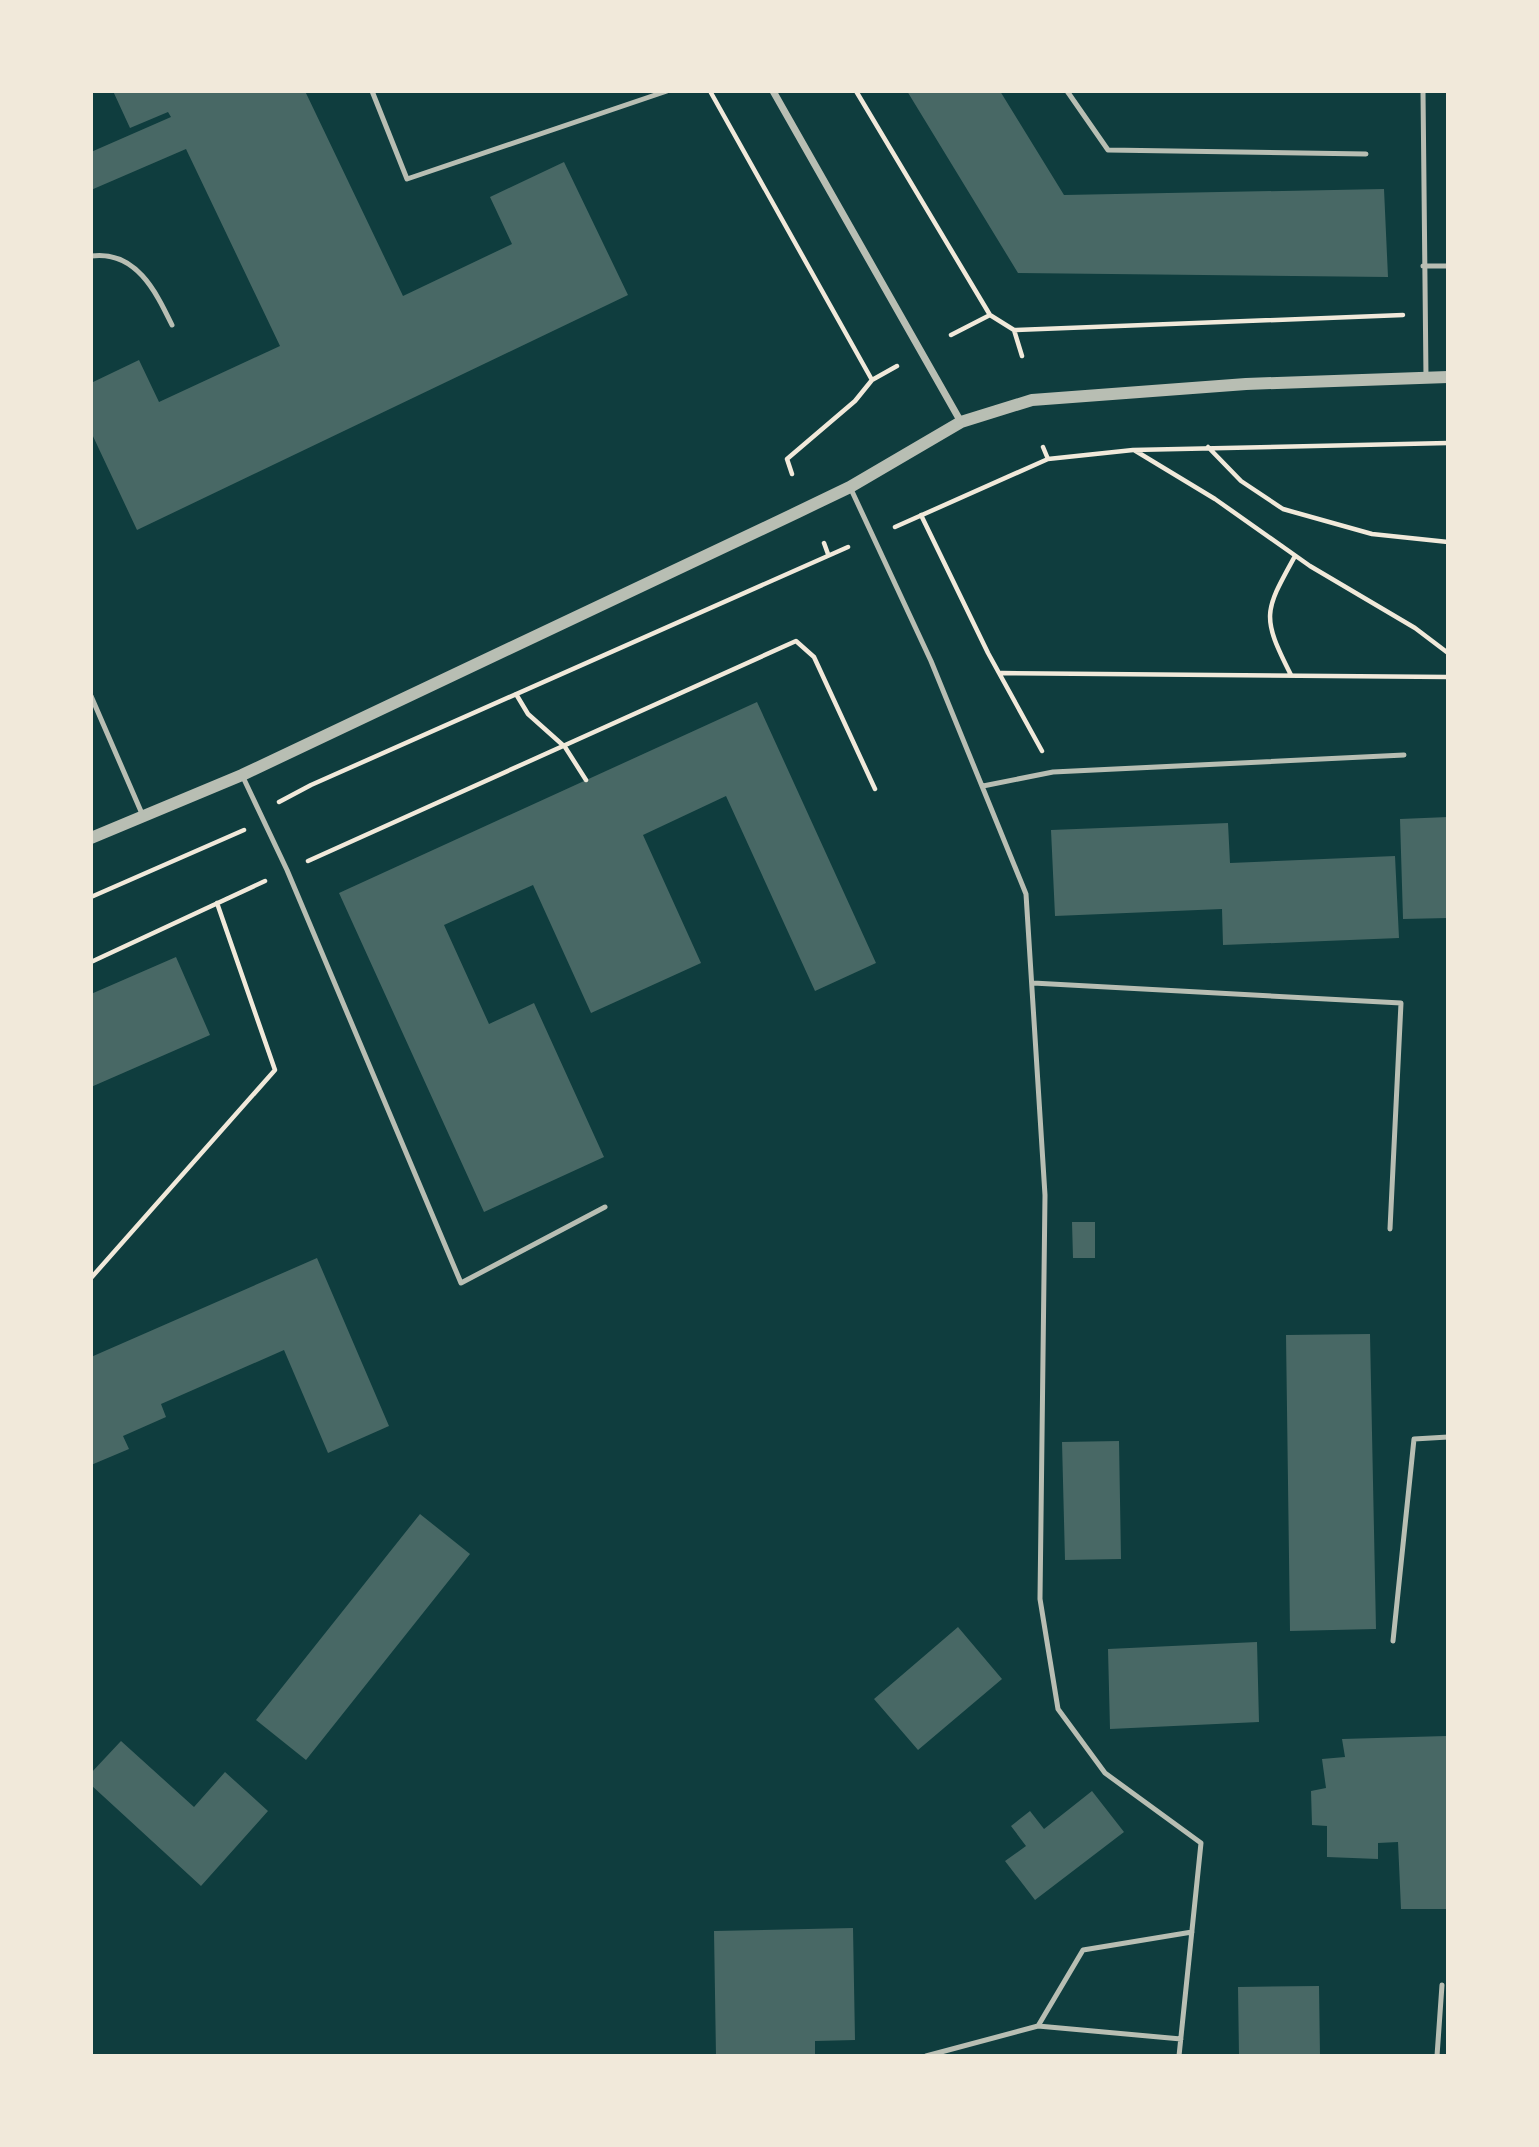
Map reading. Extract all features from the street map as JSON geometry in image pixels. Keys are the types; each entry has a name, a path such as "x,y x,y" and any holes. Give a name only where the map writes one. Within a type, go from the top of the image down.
{"street":[{"path":"774,91 961,422"},
{"path":"91,838 242,775 850,487 961,422 1032,400 1246,384 1448,377"}],"lane":[{"path":"372,91 407,179 667,91"},
{"path":"1067,91 1108,150 1366,154"},
{"path":"1423,91 1426,377"},
{"path":"91,256 102,255 127,263 152,284 172,326"},
{"path":"1423,266 1448,265"},
{"path":"850,487 931,661 1026,894 1045,1195 1040,1600 1058,1709 1105,1773 1201,1843 1179,2056"},
{"path":"91,696 143,816"},
{"path":"983,786 1053,772 1404,755"},
{"path":"242,775 287,870 461,1283 605,1207"},
{"path":"1033,983 1401,1003 1390,1229"},
{"path":"1393,1641 1414,1439 1448,1437"},
{"path":"1038,2026 1083,1950 1192,1932"},
{"path":"1437,2056 1442,1985"},
{"path":"926,2056 1038,2026 1181,2039"}],"path":[{"path":"710,91 872,380"},
{"path":"856,91 990,315 1014,330 1424,314"},
{"path":"951,335 990,315"},
{"path":"1014,330 1022,356"},
{"path":"792,474 787,459 855,401 872,380 897,366"},
{"path":"891,528 1048,459 1133,450 1208,447 1448,443"},
{"path":"1043,447 1048,459"},
{"path":"1208,447 1241,481 1283,509 1372,534 1448,542"},
{"path":"1133,450 1215,499 1295,555 1415,628 1448,653"},
{"path":"921,515 967,613 1053,772"},
{"path":"824,543 828,554"},
{"path":"91,897 264,822 269,811 282,799 848,547"},
{"path":"1291,675 1275,643 1267,616 1271,600 1295,555"},
{"path":"91,961 796,641 814,657 875,789"},
{"path":"1001,673 1448,677"},
{"path":"516,694 528,714 565,747 586,780"},
{"path":"91,1278 275,1070 217,903"}],"building":[{"path":"113,91 305,91 403,296 512,244 490,197 564,162 628,295 137,530 91,432 91,383 139,360 159,402 280,346 186,149 91,190 91,152 171,117 168,112 130,128"},
{"path":"907,91 1000,91 1064,195 1384,189 1388,277 1018,273"},
{"path":"757,702 876,963 815,991 726,796 643,835 701,963 591,1013 533,885 444,925 489,1024 534,1003 604,1157 484,1212 339,893"},
{"path":"1448,817 1448,918 1403,919 1400,819"},
{"path":"1228,823 1230,863 1395,856 1399,938 1223,945 1222,909 1055,916 1051,830"},
{"path":"176,957 210,1035 91,1087 91,994"},
{"path":"1072,1222 1095,1222 1095,1258 1073,1258"},
{"path":"317,1258 389,1426 328,1453 284,1350 161,1404 166,1417 123,1436 129,1449 91,1465 91,1357"},
{"path":"1370,1334 1376,1629 1290,1631 1286,1335"},
{"path":"1119,1441 1121,1559 1065,1560 1062,1442"},
{"path":"420,1514 470,1554 306,1760 256,1720"},
{"path":"958,1627 1002,1679 918,1750 874,1699"},
{"path":"1257,1642 1259,1722 1110,1729 1108,1649"},
{"path":"1446,1736 1448,1909 1401,1909 1398,1842 1378,1843 1378,1859 1327,1857 1327,1826 1312,1825 1311,1791 1326,1788 1322,1759 1345,1757 1342,1739"},
{"path":"121,1741 194,1807 225,1772 268,1811 201,1886 91,1785 91,1773"},
{"path":"1092,1791 1124,1832 1035,1900 1005,1861 1026,1846 1011,1826 1030,1811 1044,1829"},
{"path":"853,1928 855,2040 815,2041 815,2056 716,2056 714,1931"},
{"path":"1319,1986 1320,2056 1239,2056 1238,1987"}]}
